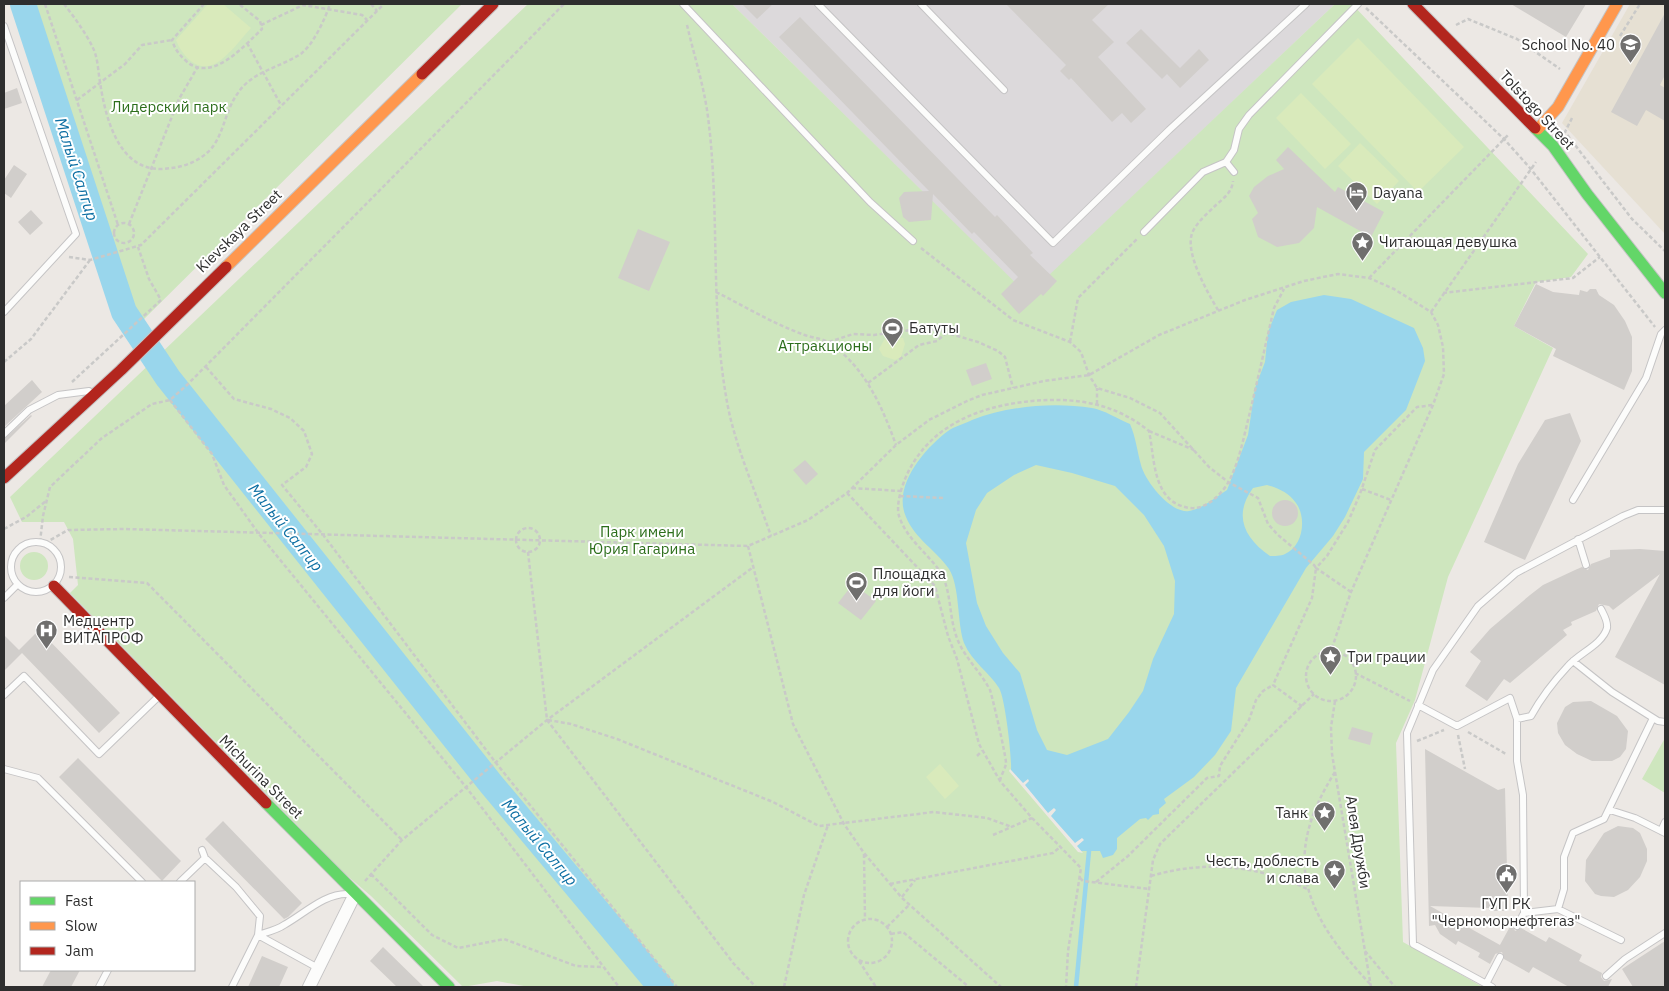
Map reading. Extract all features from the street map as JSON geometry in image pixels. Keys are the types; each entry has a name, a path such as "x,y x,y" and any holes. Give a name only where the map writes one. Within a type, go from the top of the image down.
{"main road":[{"name":"Kievskaya Street","path":"5,473 121,370 493,4"},
{"name":"Tolstogo Street","path":"1413,4 1553,146 1587,194 1665,293"},
{"path":"1538,129 1558,107 1618,4"},
{"name":"Michurina Street","path":"54,586 159,696 449,987"}],"street":[{"path":"309,987 355,894"}],"lane":[{"path":"683,4 870,202 913,241"},
{"path":"818,4 1053,243 1169,130 1306,4"},
{"path":"921,4 1004,90"},
{"path":"1144,232 1203,172 1226,162 1234,150 1239,129 1250,115 1359,4"},
{"path":"4,26 76,234 4,312"},
{"path":"1226,162 1234,172"},
{"path":"1573,500 1646,378 1663,332"},
{"path":"4,434 29,410 58,395 100,390"},
{"path":"1500,957 1489,986 1413,944 1407,733 1433,670 1478,606 1516,573 1578,539 1638,510 1665,510"},
{"path":"1578,539 1586,565"},
{"path":"43,543 55,550 61,561 60,574 54,586 38,592 27,591 18,584 11,573 15,553 24,544 43,543"},
{"path":"4,598 18,584"},
{"path":"1516,719 1531,716 1539,702 1573,661 1602,636 1607,627 1607,620 1601,609"},
{"path":"1573,661 1612,692 1653,718 1665,722"},
{"path":"4,695 24,676 99,754 159,696"},
{"path":"1418,706 1457,726 1510,698 1516,719 1517,761 1523,795 1524,913 1517,926"},
{"path":"1558,909 1564,889 1564,857 1573,833 1604,819 1653,718"},
{"path":"4,769 38,778 141,881"},
{"path":"1610,810 1635,818 1663,832 1665,822"},
{"path":"202,850 205,858 236,887 260,916 258,936 232,987"},
{"path":"181,881 205,858"},
{"path":"258,936 283,926 309,908 340,893 355,894"},
{"path":"1524,913 1558,909 1621,940"},
{"path":"1606,976 1625,959 1665,933"},
{"path":"258,936 318,968"},
{"path":"100,987 108,971"}],"path":[{"path":"45,4 118,225"},
{"path":"64,4 94,48 110,126 120,144 133,161 150,169 184,166 197,161 210,150 222,128 228,108 239,90 263,72 302,52 310,44 330,4"},
{"path":"77,100 125,64 142,45 172,40 204,4"},
{"path":"172,40 175,50 191,66 198,68 217,65 229,59 262,29 260,21 241,4"},
{"path":"370,4 377,11"},
{"path":"55,255 90,260 138,246 384,4"},
{"path":"43,543 50,487 102,438 152,404 170,400 188,384 564,4"},
{"path":"1359,4 1504,139 1530,168 1663,332"},
{"path":"261,25 303,5 362,15 367,20"},
{"path":"1456,25 1468,19 1509,36 1566,72"},
{"path":"687,22 708,116 713,180 716,292 726,397 735,431 771,536"},
{"path":"247,43 281,106"},
{"path":"129,224 179,99 198,68"},
{"path":"1565,132 1632,219 1665,251"},
{"path":"1369,278 1509,134"},
{"path":"1430,312 1536,162"},
{"path":"1218,311 1196,264 1192,251 1191,236 1200,221 1233,187 1234,172"},
{"path":"123,223 129,224 134,230 133,238 126,242 120,242 115,237 114,230 123,223"},
{"path":"1070,342 1078,298 1144,232"},
{"path":"913,241 1013,320 1070,342 1081,352 1089,375 1097,388 1097,404"},
{"path":"126,242 128,249"},
{"path":"58,395 160,300 148,278 138,246"},
{"path":"1444,293 1573,278 1600,256"},
{"path":"4,362 31,339 90,260"},
{"path":"43,543 68,530 748,546 808,520 847,493 896,445 929,420 967,401 1044,381 1089,375 1159,335 1218,311 1304,281 1338,274 1369,278 1394,289 1430,312 1438,325 1443,347 1444,374 1433,405 1351,592 1331,650"},
{"path":"1149,431 1157,480 1171,500 1188,508 1204,506 1213,500 1228,482 1241,449 1274,308 1284,288"},
{"path":"716,292 801,334 829,342 853,363 868,383 883,408 896,445"},
{"path":"829,342 853,334 874,335 918,329 946,333 998,351 1005,357 1013,388"},
{"path":"868,383 919,345 937,342 946,333"},
{"path":"206,367 234,400 271,409 290,418 304,431 312,454 306,467 282,485 324,536 495,764 677,987"},
{"path":"1097,388 1130,398 1160,413 1196,451 1208,467 1228,482 1258,498 1268,524 1278,536 1291,544 1315,567 1351,592"},
{"path":"1000,781 1006,763 990,690 966,656 955,634 945,582 940,571 909,535 899,516 901,491 909,468 920,451 945,427 970,414 1022,402 1056,399 1097,404 1133,418 1149,431 1196,451"},
{"path":"170,400 212,454 224,485 259,534 466,788 619,987"},
{"path":"1096,882 1128,856 1207,778 1218,776 1220,766 1248,720 1256,700 1263,691 1272,685 1312,598 1315,567 1327,556 1348,522 1362,489 1375,450 1417,407 1433,405"},
{"path":"852,488 901,491"},
{"path":"1362,489 1391,500"},
{"path":"847,493 935,586 982,751 1000,781 1032,818 1081,868 1068,951 1066,987"},
{"path":"900,496 943,498"},
{"path":"4,529 26,517 47,500"},
{"path":"529,528 536,531 540,541 536,549 528,552 520,549 516,540 519,532 529,528"},
{"path":"748,546 752,568 793,724 844,824 864,853 902,898 1001,987"},
{"path":"528,552 547,720 734,964 756,987"},
{"path":"355,894 402,840 547,720 752,568"},
{"path":"78,579 147,582 402,840"},
{"path":"1331,650 1350,660 1355,673 1353,688 1348,694 1336,701 1321,699 1314,694 1306,679 1309,662 1315,656 1331,650"},
{"path":"1355,673 1418,706"},
{"path":"1272,685 1303,706"},
{"path":"1136,987 1153,860 1160,844 1269,735 1314,694"},
{"name":"Алея Дружби","path":"1336,701 1331,727 1335,772 1371,986"},
{"path":"547,720 571,724 617,739 773,802 819,826 934,812 987,818 1012,827"},
{"path":"1457,726 1517,761"},
{"path":"1457,726 1465,769"},
{"path":"977,756 982,751"},
{"path":"1335,772 1320,796 1306,837 1304,878 1317,913 1342,954 1371,986"},
{"path":"993,836 1032,818"},
{"path":"784,987 804,895 828,825"},
{"path":"890,884 1053,853 1060,847"},
{"path":"864,853 865,919"},
{"path":"1151,876 1178,868 1222,867 1264,873 1288,880 1308,890"},
{"path":"371,874 432,935 458,948 504,939 576,966 603,967"},
{"path":"1079,877 1083,881 1149,889"},
{"path":"902,898 914,880"},
{"path":"887,927 909,905"},
{"path":"859,961 867,964 876,963 884,959 892,943 891,934 881,922 865,919 850,930 848,938 848,947 876,987"},
{"path":"891,934 903,932 969,987"},
{"path":"1364,950 1395,987"}],"shaded area":[{"path":"732,4 1335,4 1028,296"},
{"name":"School No. 40","path":"1630,4 1665,4 1665,234 1562,123"}],"green space":[{"name":"Лидерский парк","path":"27,4 462,4 138,325 126,313"},
{"path":"208,4 223,4 251,28 222,59 211,65 204,66 192,62 182,52 176,40"},
{"name":"Парк имени Юрия Гагарина","path":"528,4 732,4 1028,295 1335,4 1352,4 1588,254 1571,277 1536,282 1514,326 1553,348 1448,577 1415,700 1396,743 1403,942 1483,987 529,987 497,981 463,987 371,896 343,872 70,593 78,585 73,539 64,522 22,522 10,497"},
{"path":"1358,38 1464,147 1418,192 1312,84"},
{"path":"1301,93 1351,144 1325,169 1276,118"},
{"path":"1360,143 1399,181 1377,204 1338,166"},
{"name":"Батуты","path":"889,336 903,338 905,344 901,357 895,360 883,356 879,349 884,340"},
{"path":"34,552 44,556 48,566 44,576 34,580 24,576 20,566 24,556"},
{"path":"1665,738 1665,793 1642,779"},
{"path":"940,764 959,786 945,799 926,777"}],"water":[{"path":"1324,295 1351,299 1414,328 1423,348 1425,361 1406,410 1364,452 1363,479 1345,517 1333,536 1306,568 1236,688 1231,731 1215,755 1194,777 1164,799 1166,803 1159,809 1159,814 1153,815 1148,820 1146,818 1140,819 1117,838 1117,849 1113,855 1103,858 1100,851 1080,851 1011,770 1008,728 1004,703 999,688 971,656 964,643 953,576 938,556 915,532 906,517 903,493 907,481 913,469 930,447 948,431 957,426 986,415 1016,408 1046,405 1077,406 1101,411 1130,424 1143,472 1153,487 1167,502 1182,511 1199,508 1227,490 1248,435 1255,388 1265,362 1268,332 1277,310 1291,302","holes":["1036,465 1072,473 1115,486 1144,515 1164,546 1175,581 1174,614 1153,659 1143,691 1108,739 1067,755 1047,750 1037,730 1020,673 1003,653 986,626 977,603 966,543 976,510 987,493 1014,475","1267,485 1279,489 1290,496 1296,503 1301,516 1301,531 1296,545 1282,555 1270,556 1261,549 1248,534 1244,525 1244,507 1247,498 1253,488"]}],"pier":[{"path":"1010,769 1023,783 1028,779 1029,781 1025,785 1048,813 1054,808 1056,810 1051,816 1075,843 1082,838 1084,840 1077,846 1083,853 1078,852 1009,771"}],"building":[{"path":"742,4 773,4 757,19"},
{"path":"1006,4 1109,4 1092,20 1114,42 1098,57 1146,109 1131,123 1122,113 1112,122 1071,78 1069,80 1060,71 1066,65"},
{"path":"1511,4 1586,4 1566,37"},
{"path":"1665,13 1665,75 1660,85 1665,88 1665,121 1646,110 1637,126 1611,112"},
{"path":"800,17 995,217 997,215 1033,253 1030,255 1057,281 1043,296 1041,294 1019,314 1001,294 1018,277 933,194 931,220 909,222 903,217 899,198 904,192 929,191 779,37"},
{"path":"1141,29 1180,68 1199,49 1209,60 1180,88 1167,74 1162,79 1126,43"},
{"path":"17,88 22,103 4,109 4,93"},
{"path":"1288,147 1335,192 1338,187 1384,212 1371,237 1317,207 1314,228 1299,243 1277,247 1258,237 1252,219 1258,213 1249,196 1254,187 1268,176 1284,169 1276,160"},
{"path":"14,165 27,174 11,198 4,193 4,180"},
{"path":"31,210 43,223 30,235 18,222"},
{"path":"638,229 670,242 649,291 618,278"},
{"path":"1536,284 1553,292 1579,295 1580,290 1587,292 1590,289 1596,289 1599,295 1614,305 1625,321 1632,337 1632,371 1624,390 1553,356 1556,349 1514,326"},
{"path":"986,363 992,379 972,386 966,370"},
{"path":"32,380 42,392 4,427 4,406"},
{"path":"1570,413 1581,441 1525,560 1484,542 1518,464 1545,420"},
{"path":"32,416 4,444 4,439"},
{"path":"805,460 818,474 806,485 793,470"},
{"path":"1285,500 1294,504 1298,513 1294,522 1285,526 1276,522 1272,513 1276,504"},
{"path":"1640,549 1665,551 1665,685 1615,657 1660,574 1613,610 1609,606 1599,604 1596,611 1571,622 1572,625 1563,630 1567,635 1510,683 1504,679 1487,701 1465,686 1481,661 1470,652 1490,629 1530,595 1543,585 1575,570 1582,567 1588,570 1591,564 1610,557 1610,550"},
{"name":"Площадка для йоги","path":"853,584 876,601 861,620 838,603"},
{"path":"39,630 120,713 99,733 22,653 4,671 4,635 19,650"},
{"path":"1591,701 1617,716 1628,731 1626,749 1620,757 1612,761 1592,761 1577,754 1565,745 1558,733 1557,723 1565,707 1573,702"},
{"path":"1352,727 1373,733 1370,745 1348,739"},
{"path":"1425,749 1498,790 1505,788 1508,911 1489,911 1489,908 1430,906 1500,945 1490,964 1478,957 1480,953 1458,941 1456,945 1440,934 1435,925 1429,926"},
{"path":"78,758 181,861 162,881 59,777"},
{"path":"223,821 302,903 288,917 284,919 205,839"},
{"path":"1618,826 1633,828 1640,833 1647,849 1647,861 1640,877 1628,890 1614,897 1601,896 1595,894 1585,881 1586,860 1604,833"},
{"path":"1512,923 1515,931 1521,928 1546,942 1549,937 1582,955 1579,961 1602,973 1601,977 1604,981 1612,979 1608,987 1569,987 1533,967 1529,973 1504,959 1502,952 1495,954"},
{"path":"1665,941 1665,987 1633,987 1622,969"},
{"path":"383,947 424,987 397,987 370,961"},
{"path":"262,956 288,967 279,987 248,987"},
{"path":"50,971 79,971 71,987 42,987"}],"waterway":[{"name":"Малый Салгир","path":"23,4 124,312 168,378 491,784 661,987"},
{"path":"1076,987 1089,851"}],"traffic: fast":[{"path":"1535,128 1553,146 1587,194 1665,293"},
{"path":"266,803 449,987"}],"traffic: slow":[{"path":"1538,129 1558,107 1617,4"},
{"path":"226,267 422,74"}],"traffic: jam":[{"path":"422,74 493,4"},
{"path":"1413,4 1535,128"},
{"path":"4,478 121,370 226,267"},
{"path":"54,586 266,803"}],"place":[{"name":"School No. 40","path":"1631,64"},
{"name":"Dayana","path":"1357,212"},
{"name":"Читающая девушка","path":"1363,261"},
{"name":"Батуты","path":"893,347"},
{"name":"Площадка для йоги","path":"857,602"},
{"name":"Медцентр ВИТАПРОФ","path":"47,649"},
{"name":"Три грации","path":"1331,676"},
{"name":"Танк","path":"1324,832"},
{"name":"Честь, доблесть и слава","path":"1335,889"},
{"name":"ГУП РК \"Черноморнефтегаз\"","path":"1506,894"}],"park label":[{"name":"Аттракционы","path":"825,346"}]}
